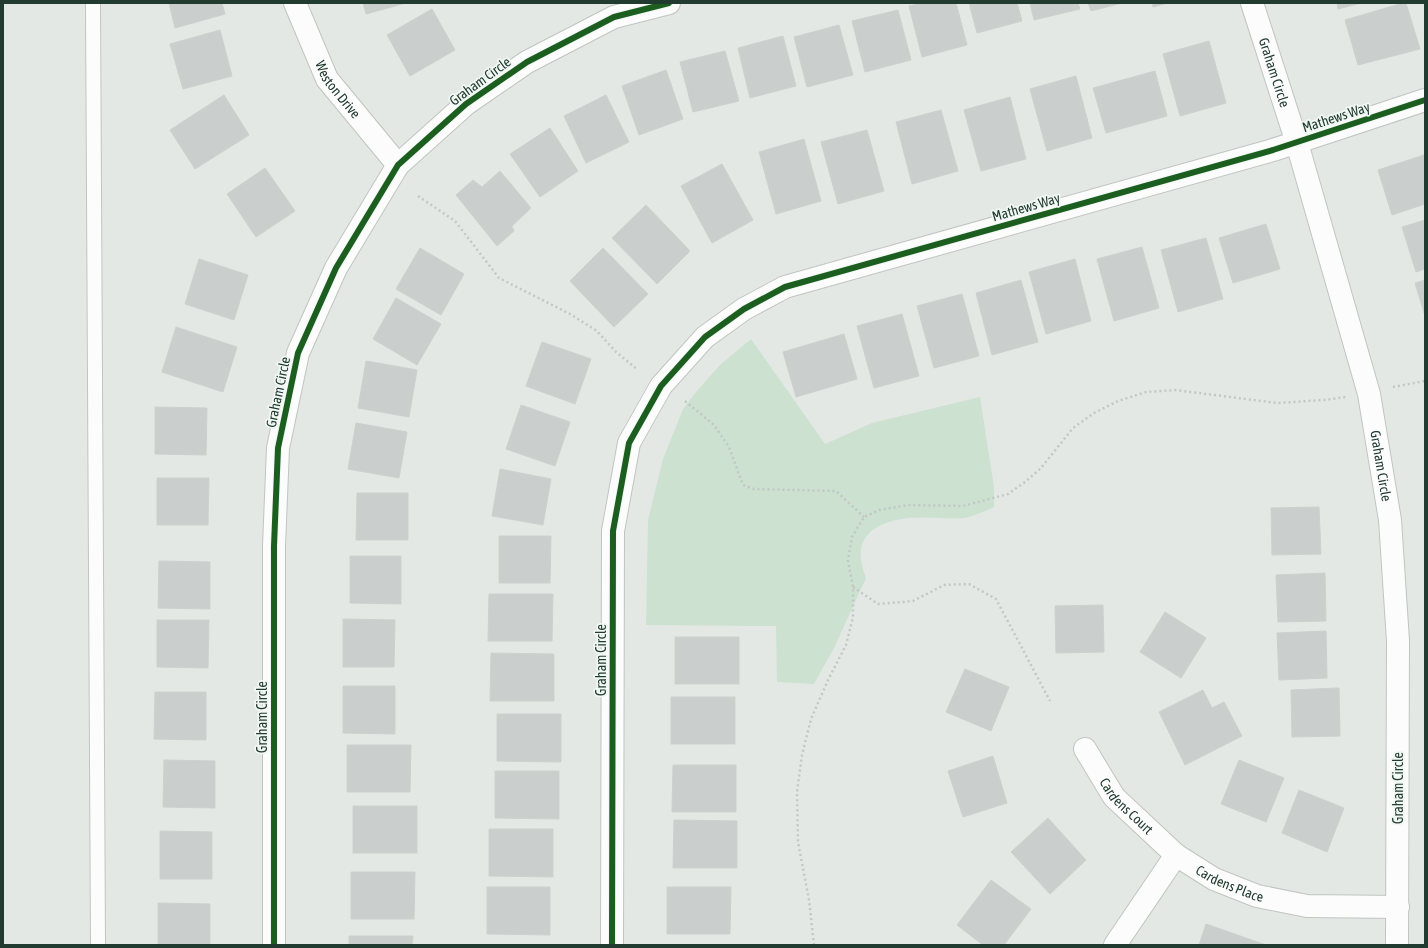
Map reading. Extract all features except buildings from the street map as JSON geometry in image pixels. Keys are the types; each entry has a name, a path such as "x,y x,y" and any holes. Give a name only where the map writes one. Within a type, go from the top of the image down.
{"street":[{"name":"Weston Drive","path":"295,3 327,79 398,165"},
{"name":"Graham Circle","path":"274,945 274,546 278,448 298,353 336,268 398,165 466,104 527,62 614,17 669,3"},
{"name":"Graham Circle","path":"1252,3 1297,143 1369,394 1390,520 1398,641 1397,945"},
{"name":"Mathews Way","path":"661,386 705,337 744,309 785,287 1297,143 1425,100"},
{"name":"Graham Circle","path":"612,945 613,531 629,443 661,386"},
{"name":"Cardens Court","path":"1085,749 1114,797 1176,855"},
{"name":"Cardens Place","path":"1176,855 1214,879 1257,896 1307,906 1398,907"},
{"path":"1115,945 1176,855"}],"lane":[{"path":"93,3 98,945"}],"path":[{"path":"418,196 455,221 499,278 570,314 596,331 616,352 638,370"},
{"path":"1392,387 1425,381"},
{"path":"814,945 809,900 798,842 797,792 802,755 811,719 828,680 846,645 853,617 853,587 848,561 852,537 864,517 879,510 908,505 963,506 1008,494 1041,468 1073,428 1094,413 1118,401 1146,392 1175,390 1277,402 1324,400 1349,397"},
{"path":"685,401 714,425 729,447 743,485 754,489 836,491 864,517"},
{"path":"853,587 878,604 913,601 944,585 969,584 996,599 1050,701"}],"green space":[{"path":"751,339 825,444 872,423 980,397 994,487 994,507 965,518 909,518 896,520 875,528 863,543 861,553 866,578 835,646 814,684 777,682 776,626 646,625 648,520 663,459 683,409 720,365"}],"cycle path":[{"path":"274,945 274,546 278,448 298,353 336,268 398,165 466,104 527,62 614,17 669,3"},
{"path":"612,945 613,531 629,443 661,386 705,337 744,309 785,287 1273,150 1425,100"}]}
